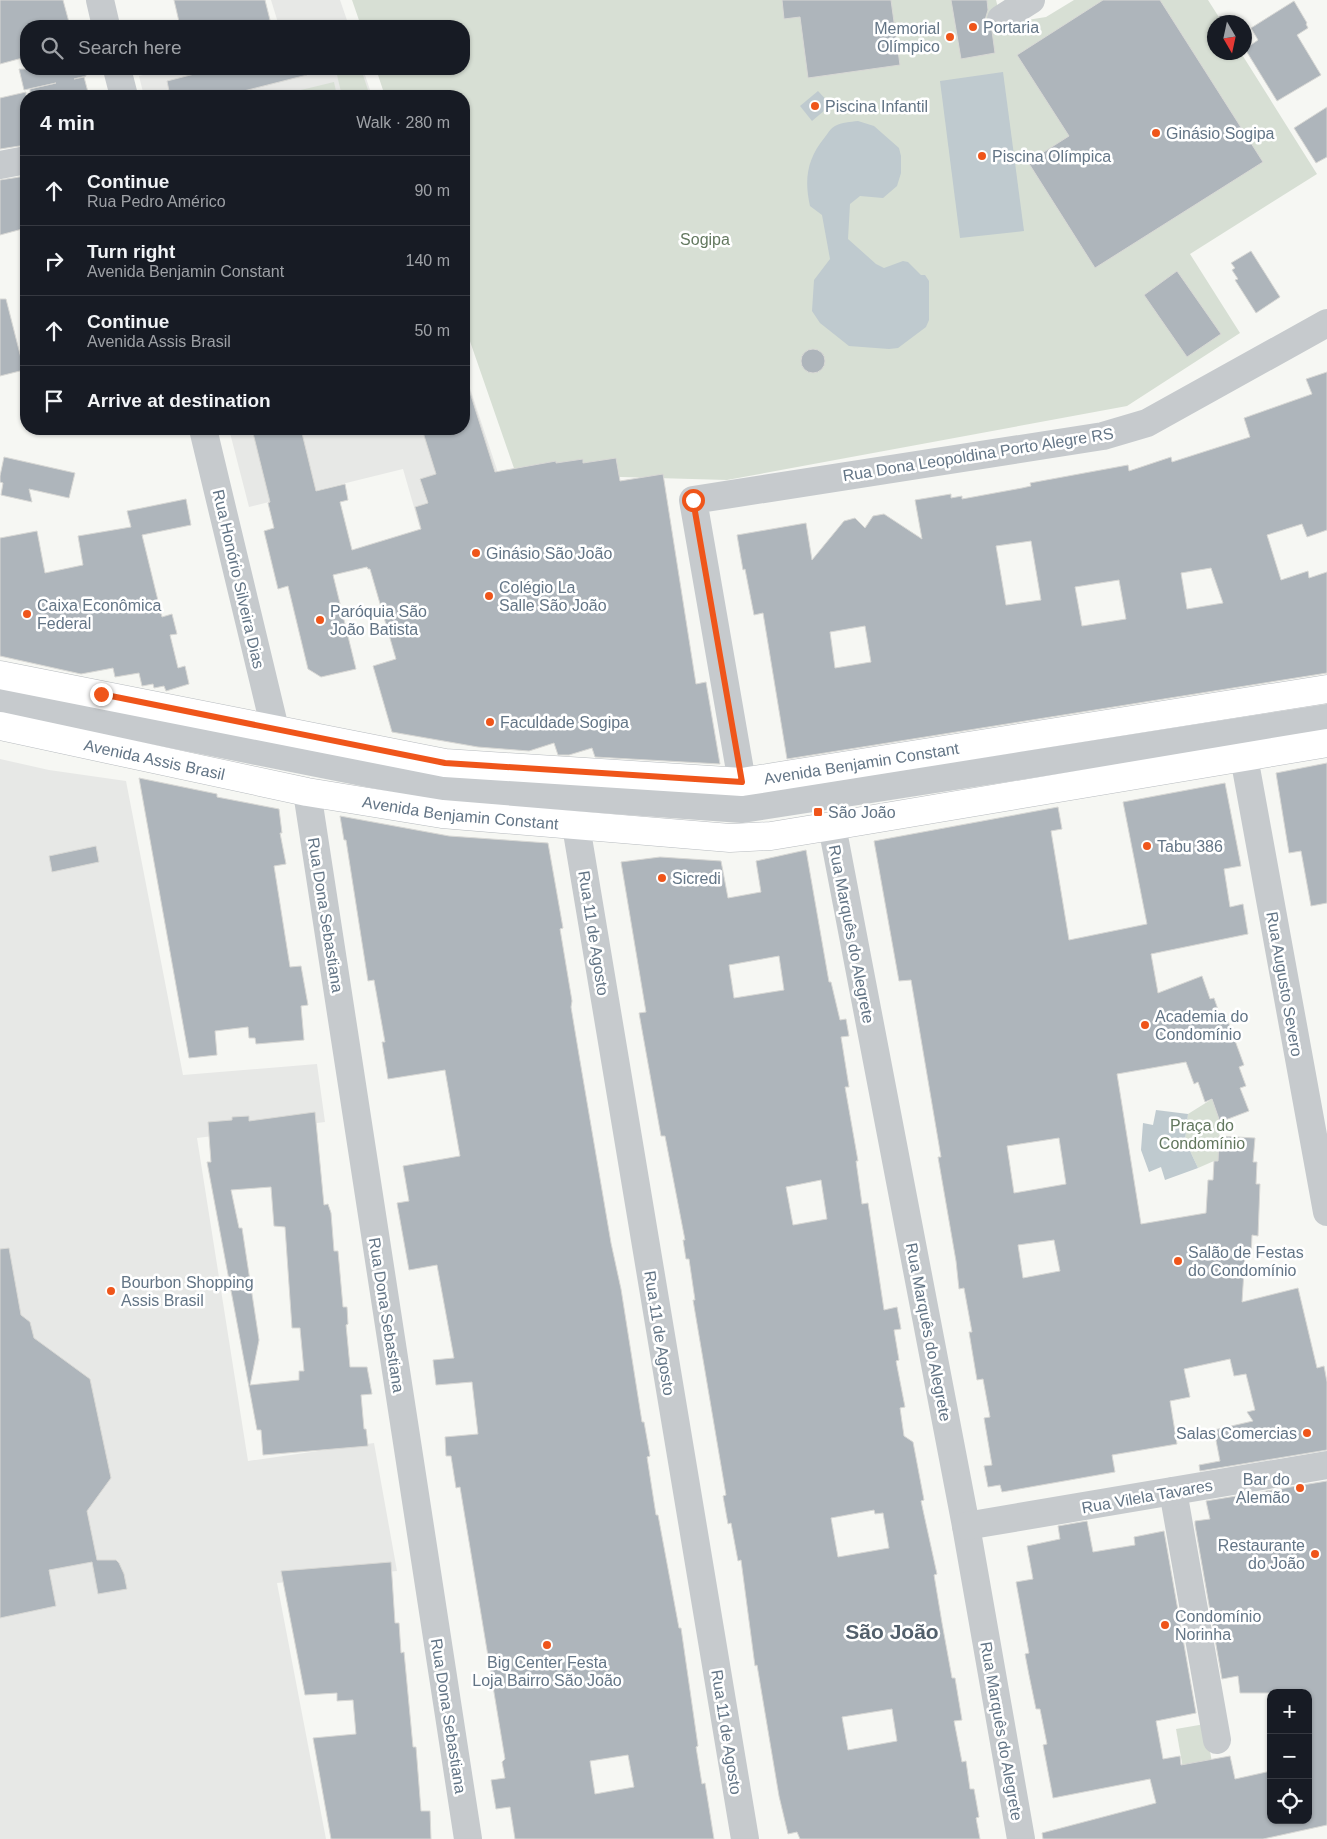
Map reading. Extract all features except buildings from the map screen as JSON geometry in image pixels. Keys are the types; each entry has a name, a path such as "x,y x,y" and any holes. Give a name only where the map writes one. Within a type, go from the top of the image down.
{"main road":[{"path":"0,675 275,729"},
{"name":"Avenida Benjamin Constant","path":"275,729 445,763 742,782 1327,689"},
{"name":"Avenida Assis Brasil","path":"0,726 307,792"},
{"name":"Avenida Benjamin Constant","path":"307,792 442,814 730,838 771,836 1327,743"}],"street":[{"path":"100,0 105,20"},
{"path":"1001,19 1031,0"},
{"path":"119,75 122,90"},
{"path":"0,165 20,161"},
{"name":"Rua Dona Leopoldina Porto Alegre RS","path":"742,782 693,500 1103,436 1147,423 1327,323"},
{"name":"Rua Honório Silveira Dias","path":"205,435 275,729"},
{"path":"0,700 443,788 742,809 1327,718"},
{"path":"170,708 280,757"},
{"path":"916,783 1043,734"},
{"path":"130,754 280,757"},
{"name":"Rua Augusto Severo","path":"1244,757 1327,1212"},
{"path":"916,783 1052,789"},
{"name":"Rua Dona Sebastiana","path":"307,792 468,1839"},
{"name":"Rua 11 de Agosto","path":"576,826 745,1839"},
{"name":"Rua Marquês do Alegrete","path":"832,826 966,1526 1021,1839"},
{"name":"Rua Vilela Tavares","path":"966,1526 1327,1466"},
{"path":"1173,1491 1217,1740"}],"shaded area":[{"path":"271,0 340,0 347,20 277,20"},
{"name":"Piscina Olímpica","path":"1003,72 1024,231 960,238 940,81"},
{"path":"365,75 370,90 142,90 139,76"},
{"name":"Piscina Infantil","path":"818,91 831,105 812,121 800,106"},
{"path":"858,121 874,126 899,148 901,173 897,186 883,198 860,196 850,204 848,239 876,264 884,268 903,261 908,262 921,275 925,275 929,281 929,320 926,327 898,348 849,346 820,323 812,311 814,280 830,259 822,215 810,206 808,196 807,178 811,161 819,145 832,128 846,122"},
{"name":"Colégio La Salle São João","path":"470,388 561,663 467,691 403,469 249,507 231,435 470,435"},
{"name":"Bourbon Shopping Assis Brasil","path":"0,759 49,770 126,781 183,1075 317,1064 325,1122 197,1138 248,1461 374,1443 397,1571 277,1583 326,1839 0,1839"},
{"path":"1156,1110 1188,1114 1185,1140 1198,1168 1165,1180 1161,1167 1149,1172 1141,1150 1143,1123 1153,1125"}],"green space":[{"name":"Sogipa","path":"352,0 996,0 1002,24 1046,17 1074,0 1208,0 1218,15 1207,15 1207,60 1245,60 1317,174 1190,254 1240,333 1127,406 727,480 516,474 470,341 470,90 383,90 378,75 470,75 470,20 359,20"},
{"path":"337,75 363,75 368,90 341,90"},
{"path":"334,82 336,90 301,90"},
{"name":"Praça do Condomínio","path":"1212,1099 1220,1122 1218,1161 1198,1168 1185,1140 1188,1114"},
{"path":"1205,1724 1226,1839 1192,1819 1176,1729"}],"place":[{"name":"Portaria","path":"973,27"},
{"name":"Memorial Olímpico","path":"950,37"},
{"name":"Piscina Infantil","path":"815,106"},
{"name":"Ginásio Sogipa","path":"1156,133"},
{"name":"Piscina Olímpica","path":"982,156"},
{"name":"Ginásio São João","path":"476,553"},
{"name":"Colégio La Salle São João","path":"489,596"},
{"name":"Caixa Econômica Federal","path":"27,614"},
{"name":"Paróquia São João Batista","path":"320,620"},
{"name":"Faculdade Sogipa","path":"490,722"},
{"name":"São João","path":"818,812"},
{"name":"Tabu 386","path":"1147,846"},
{"name":"Sicredi","path":"662,878"},
{"name":"Academia do Condomínio","path":"1145,1025"},
{"name":"Salão de Festas do Condomínio","path":"1178,1261"},
{"name":"Bourbon Shopping Assis Brasil","path":"111,1291"},
{"name":"Salas Comercias","path":"1307,1433"},
{"name":"Bar do Alemão","path":"1300,1488"},
{"name":"Restaurante do João","path":"1315,1554"},
{"name":"Condomínio Norinha","path":"1165,1625"},
{"name":"Big Center Festa Loja Bairro São João","path":"547,1645"}],"district":[{"name":"São João","path":"892,1632"}],"route":[{"path":"101,694 445,763 742,782 693,500"}]}
